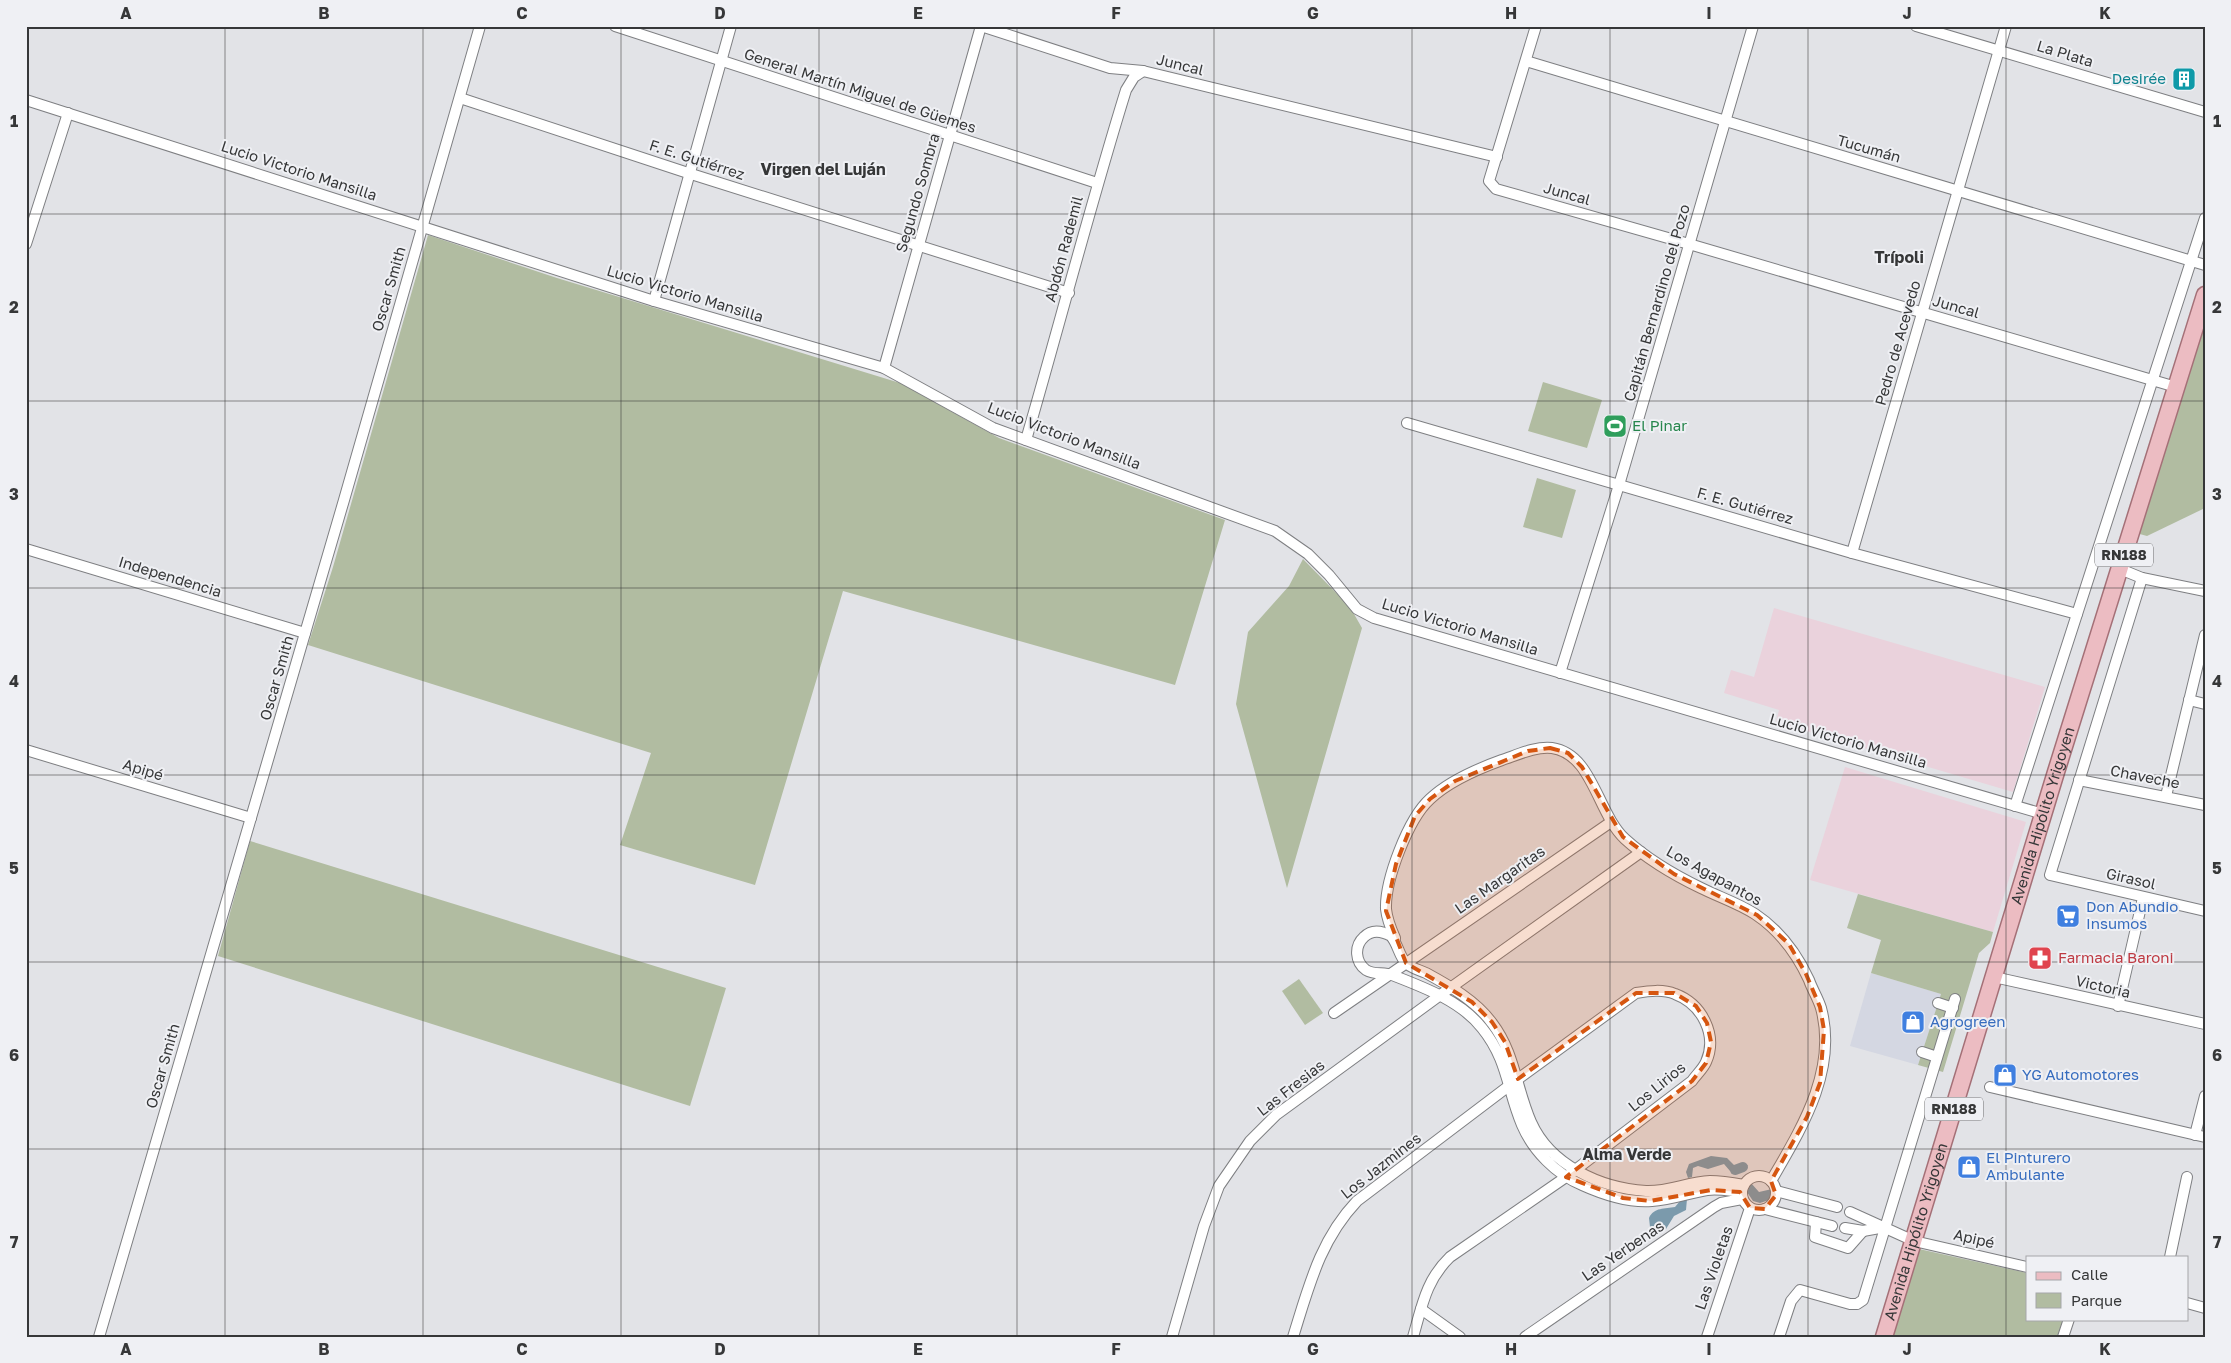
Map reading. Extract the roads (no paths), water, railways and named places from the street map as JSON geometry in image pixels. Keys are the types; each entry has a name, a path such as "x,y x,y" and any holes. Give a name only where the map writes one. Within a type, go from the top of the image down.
{"main road":[{"name":"Avenida Hipólito Yrigoyen","path":"1884,1337 2043,814 2205,295"}],"street":[{"name":"Oscar Smith","path":"100,1337 306,633 480,26"},
{"name":"General Martín Miguel de Güemes","path":"615,26 950,136 1097,182"},
{"path":"654,301 688,173 731,26"},
{"name":"Juncal","path":"981,26 1110,68 1143,71 1497,157 1488,181 1496,189 2176,387"},
{"name":"Segundo Sombra","path":"884,368 981,26"},
{"path":"1497,157 1536,26"},
{"name":"Capitán Bernardino del Pozo","path":"1560,673 1619,485 1753,26"},
{"name":"La Plata","path":"1916,26 2205,112"},
{"name":"Pedro de Acevedo","path":"1852,553 2006,26"},
{"name":"Tucumán","path":"1526,61 2205,265"},
{"name":"Abdón Rademil","path":"1026,440 1069,294 1097,182 1126,90 1134,77 1143,71"},
{"name":"F. E. Gutiérrez","path":"460,98 688,173 920,245 1069,294"},
{"name":"Lucio Victorio Mansilla","path":"26,100 654,301 884,368 993,428 1275,531 1308,554 1329,575 1357,609 1374,618 2043,814"},
{"path":"26,244 68,113"},
{"path":"2015,806 2205,218"},
{"name":"F. E. Gutiérrez","path":"1407,423 1852,553 2077,614"},
{"name":"Independencia","path":"26,549 306,633"},
{"path":"2120,569 2142,578 2205,591"},
{"name":"Avenida Hipólito Yrigoyen","path":"2050,875 2142,578"},
{"path":"2166,796 2205,634"},
{"path":"2189,700 2205,704"},
{"name":"Los Agapantos","path":"1406,963 1397,944 1386,910 1387,895 1407,831 1415,816 1430,799 1455,781 1494,763 1528,751 1550,748 1568,753 1582,767 1611,822 1623,837 1641,852 1674,874 1757,915 1789,944 1806,974 1820,1007 1824,1030 1820,1083 1807,1117 1771,1181"},
{"name":"Apipé","path":"26,750 251,818"},
{"name":"Chaveche","path":"2079,780 2205,805"},
{"name":"Las Margaritas","path":"1406,963 1611,822"},
{"path":"1450,988 1641,852"},
{"name":"Girasol","path":"2050,875 2143,898 2205,910"},
{"path":"2118,1006 2143,898"},
{"path":"1385,974 1398,958 1397,944 1386,933 1372,932 1366,935 1358,946 1357,954 1362,966 1367,970 1385,974 1438,996 1467,1011 1496,1047 1514,1082 1531,1123 1543,1142 1566,1164 1598,1180 1646,1191 1665,1190 1708,1181 1742,1192 1750,1208 1765,1209 1832,1226"},
{"path":"1334,1013 1385,974 1406,963 1472,1002 1492,1022 1505,1042 1522,1126 1547,1162 1566,1177 1582,1185 1623,1198 1650,1201 1711,1190 1742,1192"},
{"name":"Victoria","path":"1994,977 2205,1024"},
{"name":"Las Fresias","path":"1172,1337 1204,1226 1219,1186 1235,1160 1276,1115 1450,988"},
{"name":"Los Lirios","path":"1514,1082 1636,992 1655,990 1674,993 1696,1006 1707,1023 1711,1042 1706,1063 1692,1081 1576,1169"},
{"path":"1779,1337 1791,1301 1797,1292 1803,1290 1850,1304 1857,1304 1863,1300 1954,1004 1938,1003"},
{"path":"1922,1052 1938,1057"},
{"name":"Los Jazmines","path":"1293,1337 1319,1256 1342,1217 1357,1201 1514,1082"},
{"path":"1990,1087 2200,1136 2205,1096"},
{"path":"1413,1337 1430,1282 1438,1269 1450,1257 1576,1169"},
{"path":"1742,1192 1747,1180 1756,1176 1771,1181 1776,1191 1774,1200 1765,1209"},
{"path":"2170,1256 2187,1177"},
{"path":"1776,1191 1837,1207"},
{"name":"Las Yerbenas","path":"1525,1337 1714,1207 1742,1192"},
{"name":"Las Violetas","path":"1707,1337 1750,1208"},
{"name":"Apipé","path":"1850,1212 1914,1241 2026,1267"},
{"path":"1816,1222 1815,1237 1848,1248 1863,1231"},
{"path":"1845,1228 1863,1231 1885,1227"},
{"path":"2188,1304 2205,1308"},
{"path":"1421,1310 1460,1337"},
{"path":"2063,1337 2069,1320"}],"water":[{"path":"1711,1156 1727,1158 1736,1167 1735,1172 1730,1171 1724,1164 1708,1169 1698,1166 1693,1168 1692,1177 1688,1178 1686,1172 1689,1164"},
{"path":"1751,1183 1759,1192 1772,1189 1769,1200 1760,1203 1753,1201 1747,1192"},
{"path":"1687,1199 1686,1210 1674,1216 1666,1229 1658,1232 1650,1227 1649,1218 1651,1214 1660,1209 1675,1207 1680,1201"}],"waterway":[{"path":"1735,1170 1743,1167"}],"place":[{"name":"Desirée","path":"2184,79"},
{"name":"El Pinar","path":"1615,426"},
{"name":"Don Abundio Insumos","path":"2068,916"},
{"name":"Farmacia Baroni","path":"2040,958"},
{"name":"Agrogreen","path":"1913,1022"},
{"name":"YG Automotores","path":"2005,1075"},
{"name":"El Pinturero Ambulante","path":"1969,1167"}],"district":[{"name":"Virgen del Luján","path":"823,169"},
{"name":"Trípoli","path":"1899,257"},
{"name":"Alma Verde","path":"1627,1154"}]}
